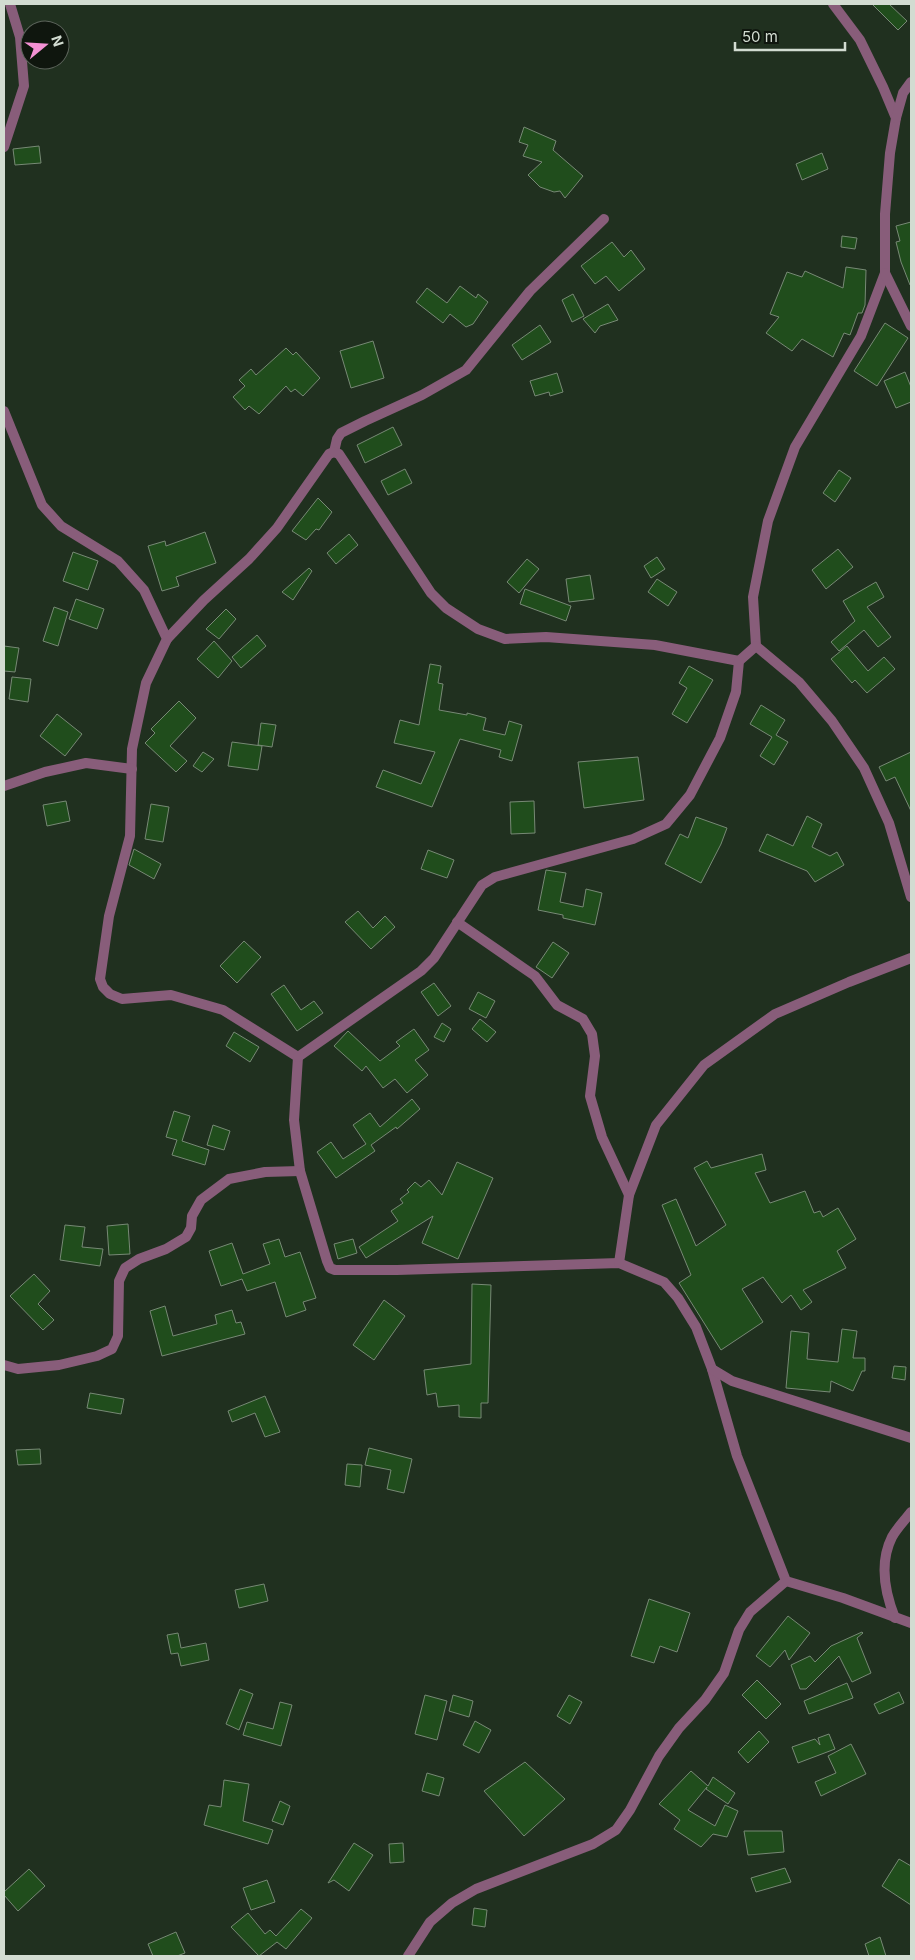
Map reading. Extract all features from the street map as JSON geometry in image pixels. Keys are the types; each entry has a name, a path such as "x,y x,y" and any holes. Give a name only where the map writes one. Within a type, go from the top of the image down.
{"street":[{"path":"4,147 24,86 20,36 10,4"},
{"path":"833,4 860,40 896,118"},
{"path":"911,82 903,93 896,118 890,153 885,214 885,273 861,336 795,447 768,522 753,597 756,646 799,682 832,721 864,768 889,823 911,897"},
{"path":"334,452 337,439 341,433 422,395 466,370 530,291 604,219"},
{"path":"885,273 911,326"},
{"path":"4,411 42,506 61,526 118,561 144,590 167,639"},
{"path":"298,1057 223,1010 171,995 122,999 110,994 103,987 100,979 109,916 130,836 132,749 146,683 167,639 204,600 249,559 277,528 329,454 334,452"},
{"path":"334,452 339,454 432,593 446,608 478,629 505,639 546,637 655,645 739,661"},
{"path":"298,1057 421,971 434,958 482,885 495,877 634,839 666,824 690,796 720,738 736,692 739,661 756,646"},
{"path":"4,786 45,772 86,763 132,769"},
{"path":"457,922 535,976 557,1005 583,1018 592,1034 595,1056 590,1096 602,1138 630,1195"},
{"path":"619,1263 630,1195 656,1125 704,1065 775,1014 848,982 911,958"},
{"path":"298,1057 294,1120 300,1171 326,1261 330,1268 335,1270 397,1270 619,1263 664,1282 678,1298 696,1328 712,1369 737,1456 786,1581"},
{"path":"4,1365 18,1369 59,1365 97,1356 112,1349 118,1336 119,1281 125,1268 139,1259 186,1237 191,1228 192,1216 201,1200 229,1179 265,1172 300,1171"},
{"path":"712,1369 732,1381 911,1438"},
{"path":"895,1618 887,1598 885,1579 886,1559 892,1538 911,1512"},
{"path":"786,1581 843,1598 911,1623"},
{"path":"408,1956 430,1922 452,1903 476,1890 593,1844 616,1830 630,1810 659,1756 679,1728 705,1700 724,1673 739,1630 750,1612 786,1581"}],"building":[{"path":"872,4 889,4 907,21 898,30"},
{"path":"524,127 556,141 553,150 583,176 565,198 560,191 554,192 540,187 528,175 542,162 523,156 528,145 519,142"},
{"path":"39,146 41,163 15,165 13,149"},
{"path":"822,153 828,169 802,180 796,164"},
{"path":"911,222 910,285 896,242 900,241 896,226"},
{"path":"842,236 857,238 855,249 841,247"},
{"path":"612,242 624,257 631,250 645,269 619,291 606,276 595,284 581,266"},
{"path":"846,267 866,270 865,305 862,313 858,313 850,335 844,333 833,357 802,339 792,351 766,333 779,317 770,314 787,272 802,277 805,271 843,288"},
{"path":"460,286 476,298 478,294 488,302 473,324 466,327 450,314 443,323 416,302 427,288 447,303"},
{"path":"573,294 584,316 572,322 562,300"},
{"path":"608,304 618,320 600,326 595,333 583,319"},
{"path":"885,323 908,338 877,386 854,371"},
{"path":"540,325 551,342 522,360 512,345"},
{"path":"373,341 384,378 351,388 340,351"},
{"path":"286,348 293,355 296,352 320,378 303,396 295,389 291,392 286,386 259,414 249,406 245,410 233,397 245,386 239,380 251,369 256,375"},
{"path":"905,372 911,387 911,402 896,408 884,381"},
{"path":"557,373 563,392 550,396 549,392 535,396 530,381"},
{"path":"393,427 402,445 365,463 357,445"},
{"path":"405,469 412,483 388,495 381,481"},
{"path":"839,470 851,478 835,502 823,493"},
{"path":"318,498 332,512 319,530 316,529 306,540 292,531"},
{"path":"205,532 216,563 176,577 179,586 162,591 148,546 165,541 166,546"},
{"path":"349,534 358,545 336,564 327,553"},
{"path":"838,549 853,567 826,589 812,570"},
{"path":"73,552 98,561 88,590 63,581"},
{"path":"657,557 665,569 651,578 644,566"},
{"path":"527,559 539,569 519,593 507,582"},
{"path":"309,568 312,571 293,600 282,592"},
{"path":"590,575 594,599 569,602 566,579"},
{"path":"657,579 677,592 668,606 648,592"},
{"path":"876,582 884,597 867,607 891,637 878,647 864,630 839,651 831,642 855,621 843,601"},
{"path":"525,589 571,606 566,621 520,604"},
{"path":"76,599 104,609 97,629 69,619"},
{"path":"54,607 68,612 58,646 43,641"},
{"path":"226,609 236,619 219,639 206,629"},
{"path":"257,635 266,646 241,668 232,657"},
{"path":"214,641 232,661 218,678 197,659"},
{"path":"4,646 19,648 15,672 4,671"},
{"path":"847,646 868,671 884,657 895,669 867,693 855,680 852,683 831,659"},
{"path":"430,664 441,666 438,683 443,684 439,710 467,715 467,713 486,718 483,730 505,735 509,721 522,725 512,761 499,757 501,750 460,739 432,807 376,787 383,770 421,784 435,752 394,743 400,720 419,725"},
{"path":"689,666 713,680 687,723 672,714 687,688 679,683"},
{"path":"12,677 31,679 28,702 9,699"},
{"path":"179,701 196,718 170,746 187,761 176,772 145,743 155,733 151,729"},
{"path":"761,705 785,720 776,735 788,742 774,765 760,756 772,737 750,724"},
{"path":"57,714 82,734 65,756 40,736"},
{"path":"261,723 276,725 272,747 258,745"},
{"path":"232,742 262,746 258,770 228,766"},
{"path":"203,752 214,759 202,772 193,766"},
{"path":"911,752 911,811 895,777 886,781 879,767"},
{"path":"638,757 644,800 584,808 578,762"},
{"path":"66,801 70,821 47,826 43,805"},
{"path":"534,801 535,833 511,834 510,802"},
{"path":"151,804 169,807 163,842 145,839"},
{"path":"807,816 822,824 812,847 830,856 837,852 844,865 815,882 807,871 759,851 767,834 793,846"},
{"path":"696,817 727,828 701,883 665,864 680,834 688,838"},
{"path":"134,849 161,864 154,879 129,865"},
{"path":"428,850 454,860 447,878 421,869"},
{"path":"546,870 566,873 560,902 583,907 586,889 602,893 595,925 563,918 563,915 538,910"},
{"path":"358,911 373,928 385,916 395,927 371,949 345,922"},
{"path":"244,941 261,957 237,983 220,966"},
{"path":"553,942 569,953 552,978 536,967"},
{"path":"434,983 451,1006 438,1016 421,992"},
{"path":"284,985 301,1010 314,1001 323,1013 297,1031 271,994"},
{"path":"478,992 495,1001 486,1018 469,1009"},
{"path":"480,1019 496,1032 487,1042 472,1029"},
{"path":"442,1023 451,1029 444,1042 434,1037"},
{"path":"414,1029 429,1050 415,1060 428,1075 407,1093 395,1079 383,1088 366,1066 362,1071 334,1046 348,1031 380,1061 400,1046 396,1042"},
{"path":"234,1032 259,1047 250,1062 226,1046"},
{"path":"412,1099 420,1109 397,1129 396,1127 371,1145 375,1151 336,1178 317,1152 331,1142 343,1159 366,1144 353,1125 370,1113 380,1127"},
{"path":"174,1111 190,1116 182,1141 209,1150 205,1165 172,1155 177,1140 166,1137"},
{"path":"213,1125 230,1131 224,1150 207,1145"},
{"path":"762,1154 766,1170 755,1173 770,1203 805,1191 814,1213 820,1211 823,1217 838,1208 856,1239 837,1251 846,1268 803,1290 812,1302 801,1310 791,1295 782,1303 763,1277 742,1289 763,1322 721,1350 679,1283 691,1275 662,1205 676,1199 696,1246 726,1225 694,1168 707,1161 711,1168"},
{"path":"457,1162 493,1178 458,1259 422,1243 433,1216 366,1258 359,1247 398,1221 391,1211 403,1203 400,1199 409,1192 407,1190 415,1182 421,1187 429,1180 442,1195"},
{"path":"128,1224 130,1254 109,1255 107,1226"},
{"path":"65,1225 85,1227 82,1247 103,1249 100,1266 60,1260"},
{"path":"279,1239 285,1257 300,1252 316,1298 303,1302 306,1310 286,1317 275,1282 247,1291 242,1279 221,1286 209,1251 232,1243 243,1274 270,1264 263,1244"},
{"path":"353,1239 357,1253 338,1259 334,1244"},
{"path":"34,1274 50,1291 38,1304 54,1320 43,1330 10,1296"},
{"path":"472,1284 491,1285 488,1403 481,1403 481,1418 459,1417 459,1405 438,1407 436,1393 427,1395 424,1370 471,1364"},
{"path":"384,1300 405,1316 374,1360 353,1345"},
{"path":"165,1306 173,1336 217,1324 215,1315 232,1310 236,1323 241,1322 245,1334 162,1356 150,1311"},
{"path":"842,1329 857,1331 853,1358 865,1358 865,1371 862,1371 853,1391 831,1381 830,1392 786,1388 791,1331 809,1333 807,1359 838,1362"},
{"path":"894,1366 906,1367 905,1380 892,1378"},
{"path":"90,1393 124,1399 121,1414 87,1408"},
{"path":"265,1396 280,1432 265,1437 255,1413 232,1422 228,1411"},
{"path":"369,1448 412,1459 404,1493 387,1489 391,1470 365,1465"},
{"path":"40,1449 41,1464 18,1465 16,1450"},
{"path":"347,1464 362,1465 360,1487 345,1485"},
{"path":"264,1584 268,1601 239,1608 235,1590"},
{"path":"649,1599 690,1613 677,1652 660,1646 654,1663 631,1656"},
{"path":"788,1616 810,1633 789,1660 785,1650 770,1667 756,1656"},
{"path":"862,1632 857,1638 871,1673 852,1682 839,1656 806,1689 800,1689 791,1665 810,1656 815,1662 831,1646"},
{"path":"178,1633 181,1648 206,1643 209,1660 181,1666 178,1653 171,1654 167,1635"},
{"path":"757,1680 781,1704 766,1719 742,1695"},
{"path":"847,1683 853,1698 809,1714 804,1701"},
{"path":"240,1689 253,1694 239,1730 226,1724"},
{"path":"899,1692 904,1703 879,1714 874,1704"},
{"path":"425,1695 447,1701 437,1740 415,1734"},
{"path":"453,1695 473,1701 469,1717 449,1711"},
{"path":"569,1695 582,1702 570,1724 557,1716"},
{"path":"280,1702 292,1705 281,1746 243,1735 247,1722 273,1729"},
{"path":"475,1721 491,1730 479,1753 463,1745"},
{"path":"759,1731 769,1742 748,1763 738,1752"},
{"path":"829,1734 835,1749 798,1763 792,1747 815,1739 820,1745 818,1738"},
{"path":"851,1744 866,1774 821,1796 815,1782 836,1773 828,1756"},
{"path":"525,1762 565,1799 524,1836 484,1791"},
{"path":"691,1771 708,1786 713,1777 735,1793 728,1804 706,1789 707,1787 688,1810 715,1826 725,1805 738,1811 727,1837 713,1834 701,1847 674,1829 680,1820 659,1804"},
{"path":"427,1773 444,1778 439,1796 422,1791"},
{"path":"224,1780 249,1784 243,1821 273,1830 268,1844 204,1825 209,1805 221,1807"},
{"path":"280,1801 290,1806 283,1825 272,1821"},
{"path":"744,1831 782,1831 784,1852 748,1855"},
{"path":"354,1843 373,1855 349,1891 334,1880 328,1883"},
{"path":"403,1843 404,1862 390,1863 389,1844"},
{"path":"899,1859 911,1866 911,1905 882,1886"},
{"path":"785,1868 791,1882 756,1892 751,1878"},
{"path":"29,1869 45,1886 18,1911 4,1895 4,1892"},
{"path":"267,1880 275,1902 251,1910 243,1888"},
{"path":"474,1908 487,1910 485,1927 472,1925"},
{"path":"301,1909 312,1918 286,1949 277,1942 259,1956 231,1927 248,1913 265,1934 270,1930 276,1936"},
{"path":"176,1932 185,1953 177,1956 153,1956 148,1944"},
{"path":"880,1937 886,1956 869,1956 865,1944"}]}
